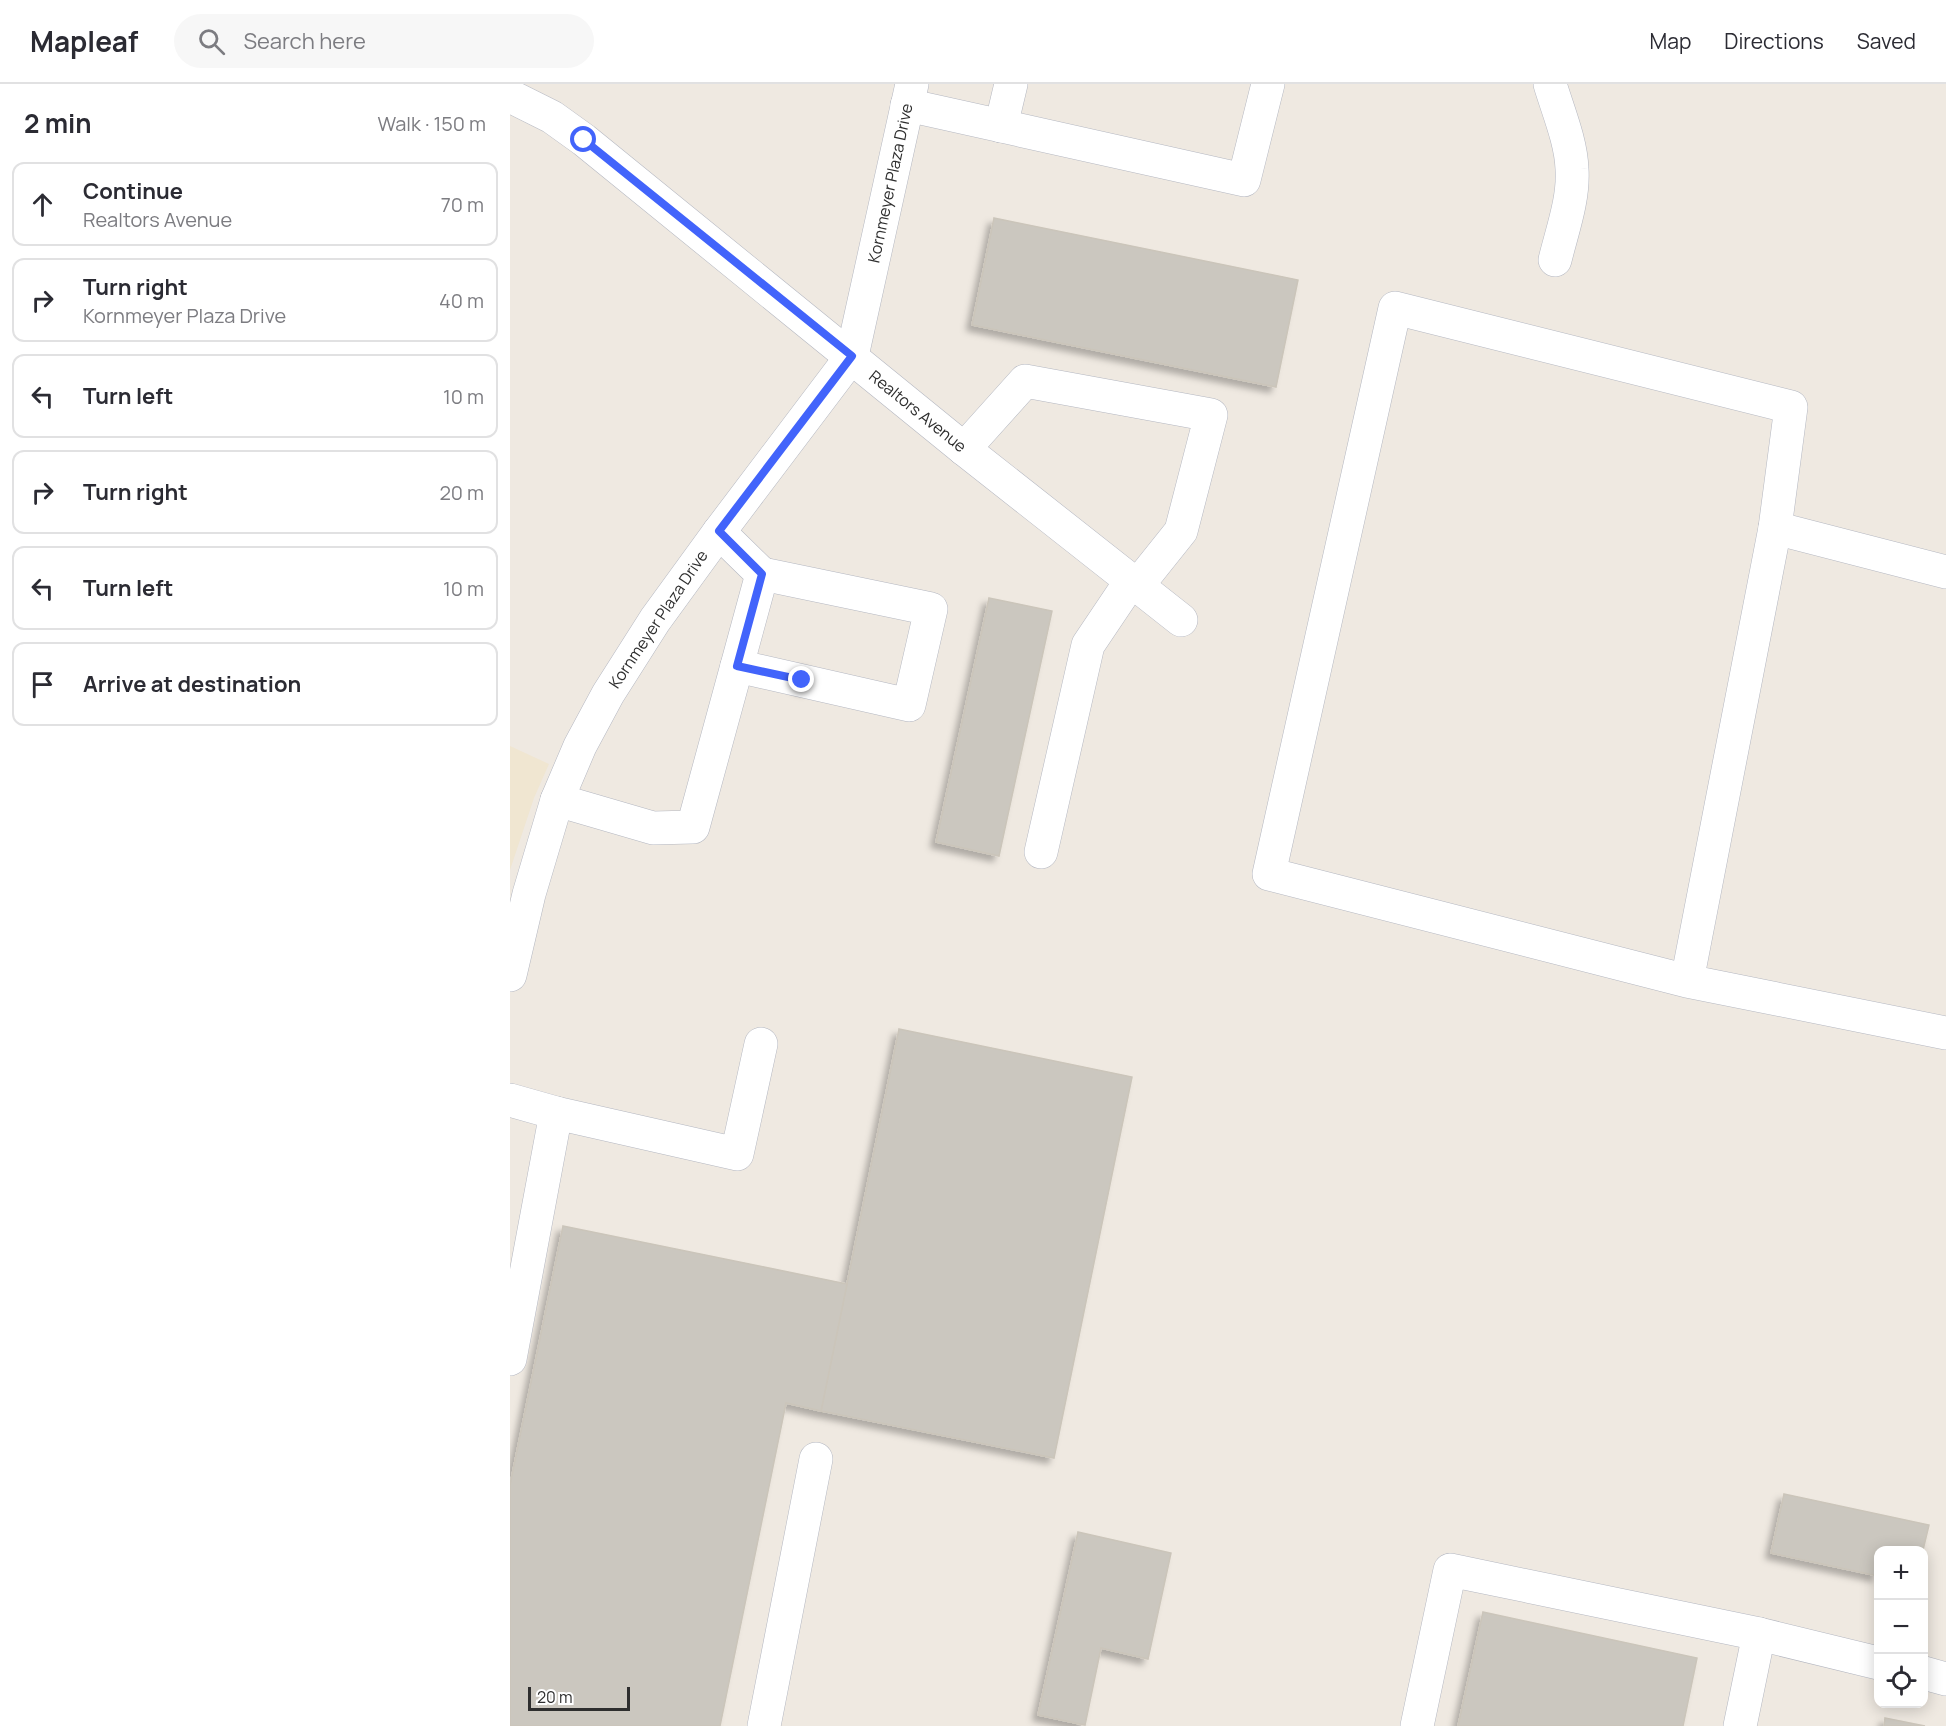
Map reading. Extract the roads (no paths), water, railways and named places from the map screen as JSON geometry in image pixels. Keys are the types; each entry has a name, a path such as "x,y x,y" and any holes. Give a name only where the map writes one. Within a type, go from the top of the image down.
{"street":[{"path":"1001,126 1011,84"},
{"path":"909,94 1001,126 1244,180 1268,84"},
{"path":"1550,84 1570,154 1572,177 1572,186 1555,260"},
{"name":"Kornmeyer Plaza Drive","path":"510,975 534,875 557,800 580,746 608,693 655,620 719,531 852,356 909,94"},
{"name":"Realtors Avenue","path":"510,96 552,117 584,140 964,449 1181,620"},
{"path":"1687,981 1775,528 1791,407 1395,308 1269,874 1687,981 1946,1033"},
{"path":"964,449 1025,381 1210,415 1181,531 1134,584 1088,645 1041,852"},
{"path":"1775,528 1946,572"},
{"path":"719,531 762,574 930,609 909,705 737,666"},
{"path":"557,800 653,828 693,827 762,574"},
{"path":"510,1100 556,1113 737,1154 761,1044"},
{"path":"510,1359 556,1113"},
{"path":"764,1726 816,1459"},
{"path":"1417,1726 1450,1570 1760,1635 1874,1662"},
{"path":"1740,1726 1760,1635"},
{"path":"1928,1674 1946,1678"}]}
